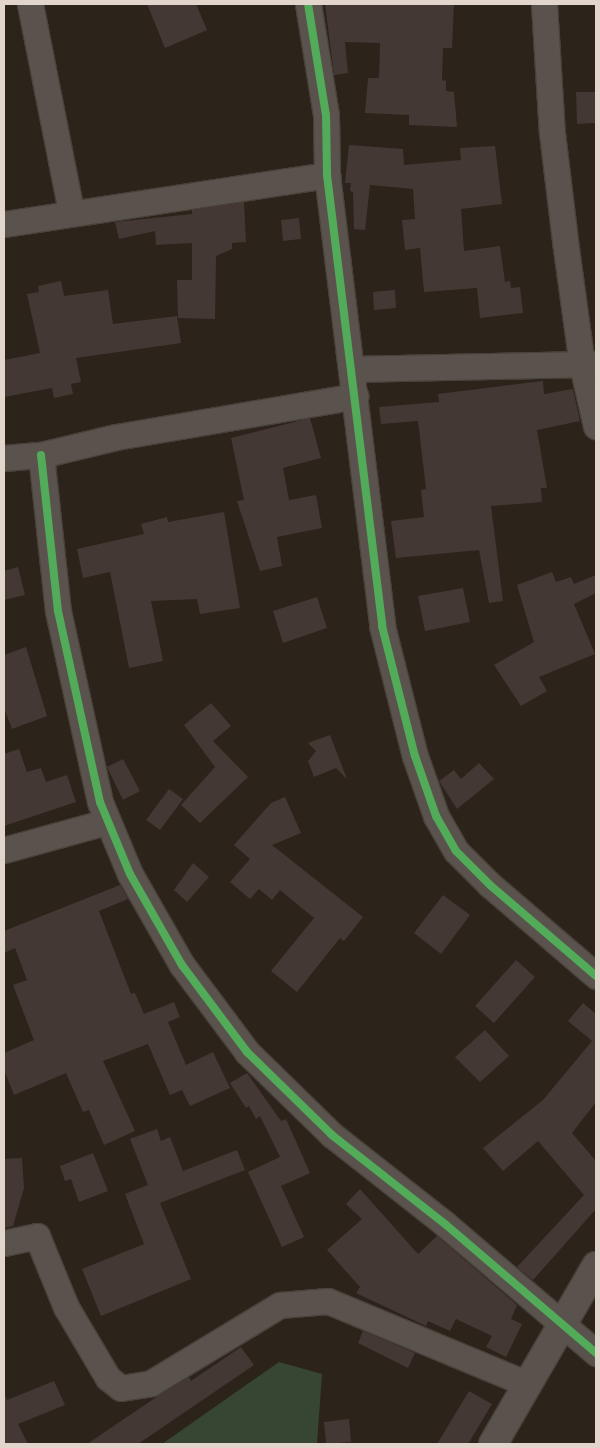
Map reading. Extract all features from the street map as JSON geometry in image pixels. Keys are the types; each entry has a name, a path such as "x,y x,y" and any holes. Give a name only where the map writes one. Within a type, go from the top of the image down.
{"main road":[{"path":"493,1444 596,1266"}],"street":[{"path":"30,4 71,212"},
{"path":"308,4 326,115 327,175 356,396 382,626 415,756 436,816 456,851 490,885 596,976"},
{"path":"544,4 552,133 589,364 596,426"},
{"path":"4,224 71,212 327,175"},
{"path":"351,369 589,364"},
{"path":"4,458 41,455 116,437 356,396"},
{"path":"41,455 58,611 106,822 130,874 182,965 247,1052 332,1135 445,1224 596,1353"},
{"path":"4,850 106,822"},
{"path":"4,1243 37,1236 66,1306 108,1378 122,1388 151,1383 280,1305 328,1301 527,1384"}],"green space":[{"path":"279,1362 322,1374 317,1444 162,1444"}],"building":[{"path":"147,4 196,4 207,30 165,48"},
{"path":"325,4 454,4 452,48 443,48 442,80 446,81 446,91 454,92 457,127 409,125 409,115 365,113 368,78 379,78 380,43 345,42 348,73 334,75"},
{"path":"576,92 596,92 596,123 577,124"},
{"path":"349,145 403,149 404,165 461,160 460,148 495,146 502,204 461,209 464,251 500,246 505,282 510,281 511,288 520,287 523,313 480,318 477,288 424,292 420,248 405,250 402,220 415,219 413,189 370,185 365,230 354,229 353,192 350,191 351,183 345,183"},
{"path":"244,202 246,242 232,243 232,249 216,256 215,319 178,318 177,280 192,280 192,243 156,245 155,231 119,239 115,222 192,214 192,210"},
{"path":"299,218 301,239 283,241 281,220"},
{"path":"61,281 64,296 108,290 113,324 177,316 181,343 76,358 81,382 71,384 73,394 54,398 52,388 4,397 4,360 40,353 27,294 39,292 38,286"},
{"path":"395,290 396,308 374,310 373,292"},
{"path":"543,381 544,394 573,389 580,421 537,430 547,488 541,488 542,502 491,506 503,601 489,603 479,550 396,558 391,521 424,517 421,490 426,489 418,421 381,424 379,407 439,402 438,394"},
{"path":"310,418 321,458 283,468 289,500 316,495 322,528 277,537 282,566 260,571 237,501 244,500 231,438"},
{"path":"224,512 240,608 200,614 197,599 151,601 163,661 129,668 110,572 83,578 77,549 144,534 141,524 167,517 168,522"},
{"path":"18,567 25,595 4,600 4,571"},
{"path":"552,572 556,582 571,577 574,584 596,575 596,593 574,604 595,654 539,677 547,691 521,706 494,665 534,642 517,585"},
{"path":"463,588 470,622 425,631 418,596"},
{"path":"317,597 327,628 283,643 273,611"},
{"path":"26,647 47,716 12,729 4,708 4,655"},
{"path":"211,703 231,726 213,741 248,777 200,823 181,805 215,767 184,725"},
{"path":"330,735 347,779 336,768 314,777 308,761 316,751 308,743"},
{"path":"19,749 27,772 41,768 46,782 67,775 76,802 4,826 4,754"},
{"path":"123,759 140,791 123,800 107,767"},
{"path":"479,763 494,779 457,809 439,781 454,770 461,779"},
{"path":"169,789 183,799 160,830 146,820"},
{"path":"285,797 301,833 272,845 363,917 344,941 340,938 297,992 271,971 314,918 280,890 272,900 259,889 250,899 230,882 250,859 234,845 271,803"},
{"path":"193,863 209,877 187,902 174,890"},
{"path":"120,885 128,899 99,911 131,994 135,993 144,1014 174,1002 180,1017 168,1022 186,1065 213,1052 230,1088 190,1106 182,1090 170,1095 148,1044 103,1061 135,1131 104,1145 89,1110 83,1112 66,1073 14,1095 4,1070 4,1053 34,1040 13,985 27,980 15,948 4,953 4,931"},
{"path":"443,895 470,915 441,954 414,933"},
{"path":"516,960 535,977 494,1023 475,1006"},
{"path":"583,1003 596,1014 596,1102 572,1133 596,1161 596,1209 533,1280 517,1267 584,1195 538,1141 503,1171 483,1148 543,1100 592,1041 568,1021"},
{"path":"485,1030 509,1056 480,1082 455,1057"},
{"path":"247,1073 281,1121 286,1119 310,1173 281,1186 304,1237 282,1247 248,1172 280,1157 260,1116 256,1119 249,1106 246,1108 230,1083"},
{"path":"157,1129 161,1141 170,1137 183,1171 237,1150 245,1170 160,1203 191,1279 101,1316 82,1269 144,1244 125,1194 148,1185 130,1139"},
{"path":"93,1153 108,1191 79,1202 71,1179 65,1181 60,1166"},
{"path":"22,1158 24,1188 13,1226 4,1228 4,1159"},
{"path":"360,1189 418,1254 437,1236 517,1305 511,1319 522,1324 506,1357 486,1347 492,1336 456,1319 450,1331 428,1321 426,1326 356,1293 360,1287 327,1250 362,1219 346,1204"},
{"path":"363,1331 415,1353 408,1368 358,1343"},
{"path":"241,1347 254,1365 138,1444 87,1444 161,1394 189,1377 191,1381"},
{"path":"54,1381 65,1405 18,1424 28,1444 4,1444 4,1393 7,1400"},
{"path":"469,1391 492,1404 468,1444 437,1444"},
{"path":"349,1419 351,1442 326,1444 324,1422"}],"cycle path":[{"path":"308,4 326,115 327,175 382,626 415,756 436,816 456,851 490,885 596,976"},
{"path":"41,455 58,611 100,802 130,874 182,965 247,1052 332,1135 445,1224 596,1353"}]}
